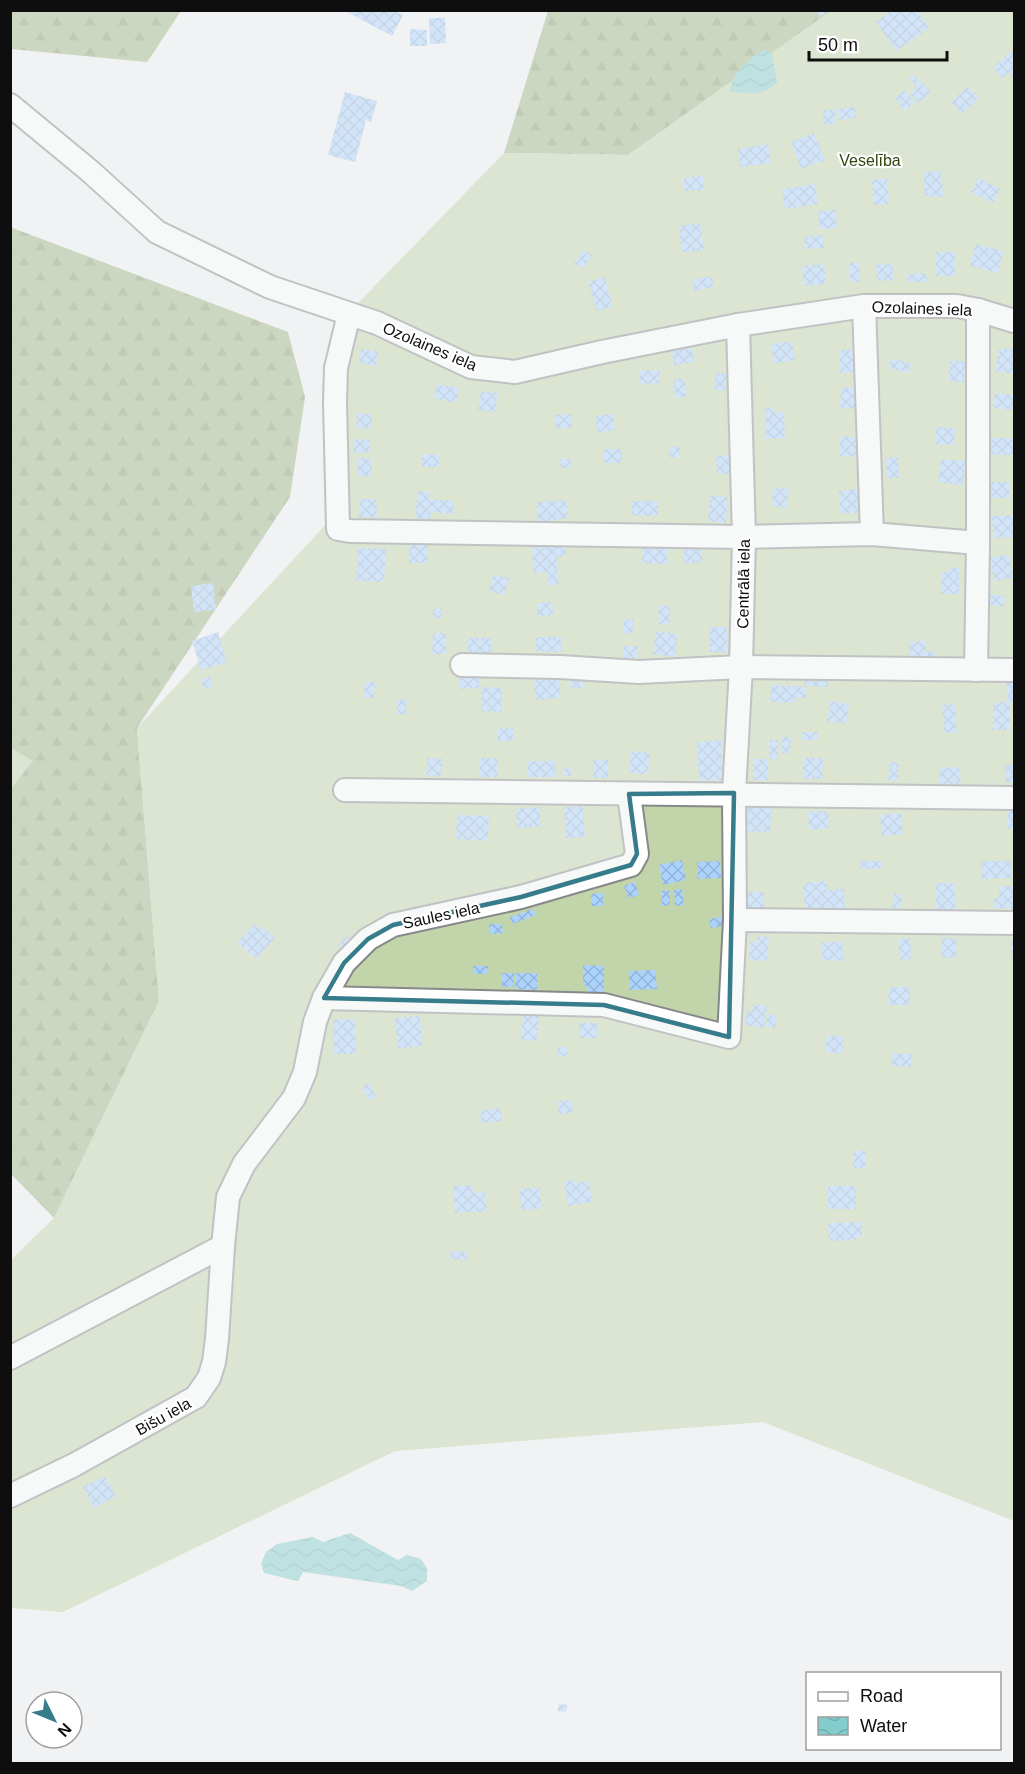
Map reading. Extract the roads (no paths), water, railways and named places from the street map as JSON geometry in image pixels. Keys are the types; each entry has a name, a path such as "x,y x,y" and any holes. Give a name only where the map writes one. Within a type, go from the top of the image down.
{"street":[{"name":"Ozolaines iela","path":"10,105 91,172 157,232 270,287 377,323 471,367 515,372 738,325 864,306 957,306 1014,321"},
{"path":"864,306 872,534"},
{"path":"976,670 978,310"},
{"path":"349,314 336,368 338,529 744,537 872,534 978,543"},
{"name":"Centrālā iela","path":"324,998 604,1005 729,1037 735,920 734,793 741,667 744,537 738,325"},
{"path":"462,665 560,667 639,672 741,667 1014,670"},
{"path":"345,790 1014,798"},
{"name":"Saules iela","path":"228,1197 244,1164 294,1098 305,1072 315,1022 324,998 344,963 368,939 393,925 521,897 631,865 637,854 629,794"},
{"path":"735,920 1014,923"},
{"name":"Bišu iela","path":"10,1496 74,1465 196,1397 209,1378 214,1362 228,1197"},
{"path":"10,1358 223,1246"}],"water":[{"path":"764,49 772,54 777,82 773,87 762,92 730,91 738,72"},
{"path":"350,1533 398,1560 407,1555 421,1559 427,1568 427,1581 412,1591 401,1586 303,1572 298,1581 264,1573 261,1563 266,1552 277,1544 313,1537 323,1542"}],"park label":[{"name":"Veselība","path":"870,160"}]}
